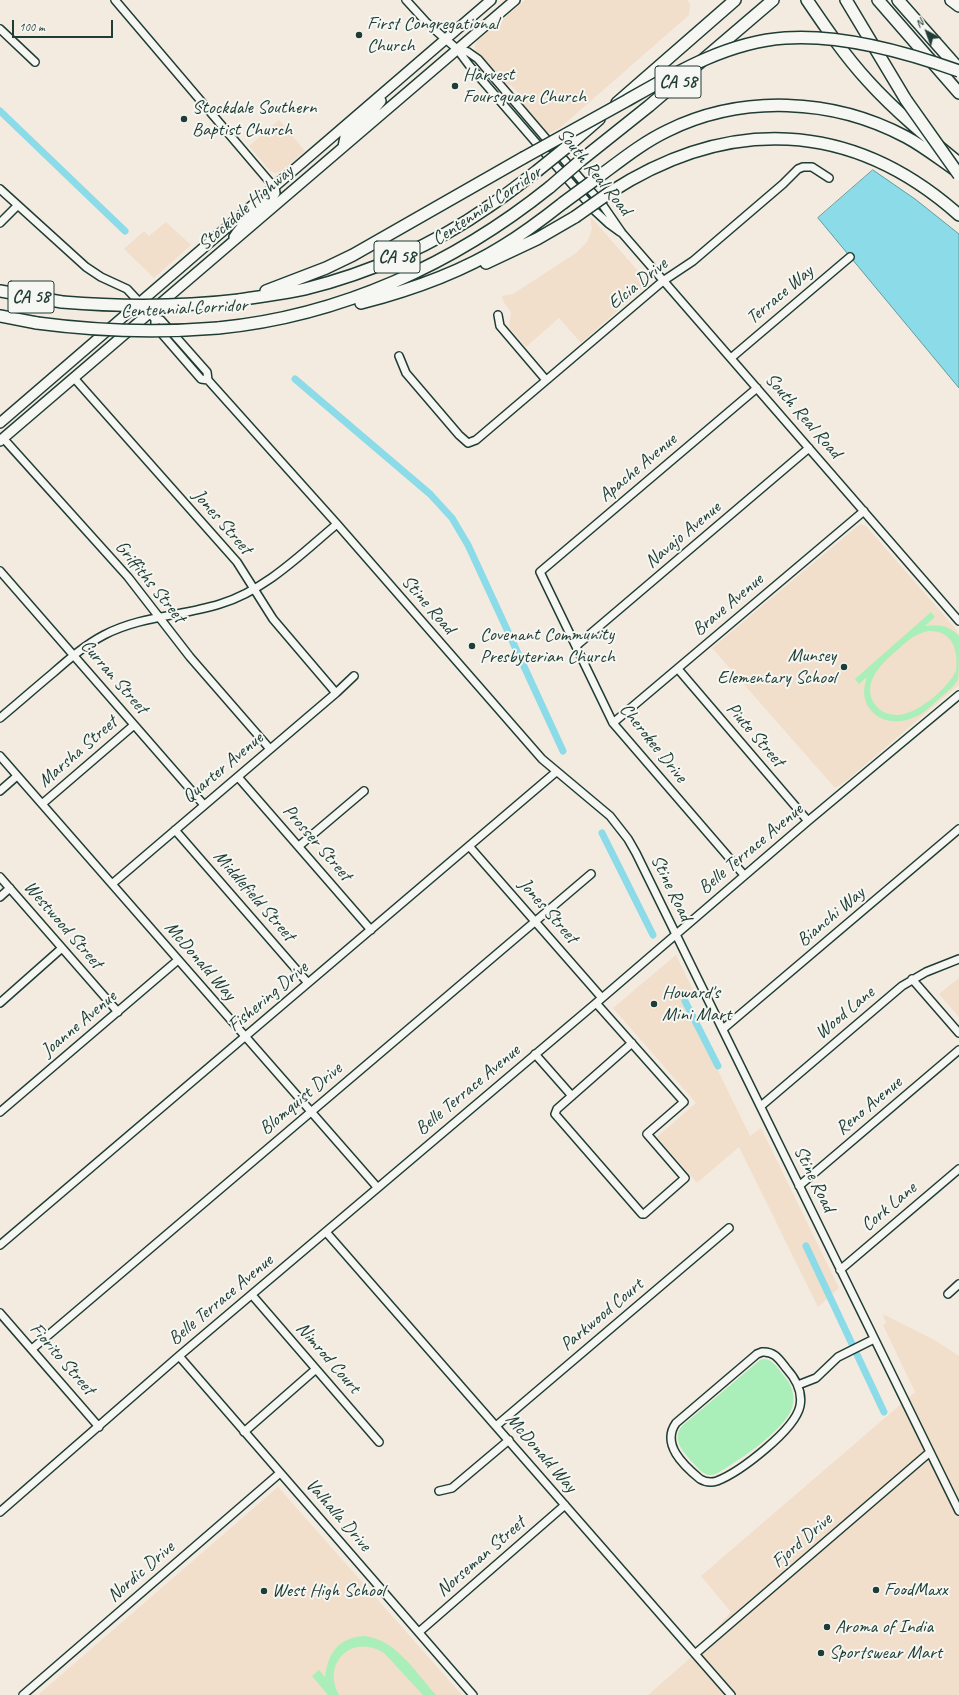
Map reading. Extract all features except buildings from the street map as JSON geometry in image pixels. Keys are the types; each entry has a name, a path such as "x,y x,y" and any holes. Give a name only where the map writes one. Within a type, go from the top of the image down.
{"highway":[{"name":"Centennial Corridor","path":"0,291 62,302 107,306 148,307 192,305 283,294 348,276 391,260 470,219 537,171 568,146 735,0"},
{"name":"Centennial Corridor","path":"0,316 37,323 122,331 169,331 218,328 289,317 351,300 391,284 422,269 480,237 517,212 649,106 773,0"},
{"path":"806,0 868,81 896,109 959,163"},
{"path":"846,0 906,100 959,174"},
{"path":"878,0 959,93"},
{"path":"898,0 959,70"},
{"path":"951,0 959,6"},
{"path":"242,299 315,272 353,255 523,158 682,70 715,55 767,41 785,38 819,38 893,51 959,70"},
{"path":"434,280 473,263 504,246 645,143 682,124 735,109 774,105 801,106 827,110 883,126 919,144 959,174"},
{"path":"289,317 363,302 469,269 504,255 537,239 575,217 630,179 653,167 700,150 747,140 790,139 817,142 842,148 880,162 922,187 959,215"}],"main road":[{"name":"Stockdale Highway","path":"0,423 491,0"},
{"name":"Stockdale Highway","path":"2,440 74,378 153,316 229,245 515,0"},
{"path":"343,147 345,137 371,113 392,86"},
{"path":"229,245 240,227 273,196 276,190 274,187"}],"street":[{"path":"115,0 274,187"},
{"name":"South Real Road","path":"406,0 427,24 457,49 469,65 595,210 609,224 622,233"},
{"path":"0,29 35,62"},
{"name":"South Real Road","path":"457,49 468,52 478,58 602,204 622,233 959,621"},
{"name":"Elcia Drive","path":"399,356 406,373 459,435 468,443 476,440 664,281 693,260 784,184 798,169 803,167 812,167 829,178"},
{"name":"Stine Road","path":"0,189 86,267 101,277 127,289 141,302 153,316 155,326 201,379 208,380 337,524 542,759 598,805 620,828 636,853 959,1512"},
{"path":"0,223 17,206"},
{"name":"Terrace Way","path":"731,358 850,257"},
{"path":"498,315 500,326 546,380"},
{"name":"Jones Street","path":"74,378 237,562 283,632 336,693"},
{"name":"Apache Avenue","path":"540,572 757,388"},
{"name":"Griffiths Street","path":"2,440 128,577 190,657 270,749"},
{"name":"Navajo Avenue","path":"576,646 809,448"},
{"name":"Brave Avenue","path":"613,724 864,511"},
{"path":"0,718 91,642 119,628 206,609 222,604 254,589 283,570 337,524"},
{"name":"Cherokee Drive","path":"540,572 613,724 744,875"},
{"name":"Curran Street","path":"1,574 74,655 204,805"},
{"name":"Piute Street","path":"678,669 808,821"},
{"name":"Quarter Avenue","path":"112,884 354,676"},
{"name":"Belle Terrace Avenue","path":"0,1512 99,1427 178,1356 252,1295 744,875 959,696"},
{"name":"Marsha Street","path":"42,804 134,725"},
{"name":"McDonald Way","path":"0,756 377,1187"},
{"name":"Fishering Drive","path":"0,1245 556,772"},
{"name":"Marsha Street","path":"0,791 18,776"},
{"name":"Prosser Street","path":"238,777 371,930"},
{"path":"299,846 364,790"},
{"name":"Bianchi Way","path":"723,1029 959,829"},
{"name":"Middlefield Street","path":"175,830 308,983"},
{"name":"Jones Street","path":"469,846 535,921 632,1043 684,1102 647,1134 685,1178 647,1213 642,1214 554,1114 557,1109 572,1096"},
{"name":"Blomquist Drive","path":"32,1349 591,874"},
{"name":"Westwood Street","path":"0,877 118,1012"},
{"path":"0,897 10,888"},
{"path":"0,1003 62,948"},
{"name":"Wood Lane","path":"761,1106 912,979 959,959"},
{"name":"Joanne Avenue","path":"0,1112 178,960"},
{"path":"912,979 959,1033"},
{"path":"535,1054 572,1096 632,1043"},
{"name":"Reno Avenue","path":"799,1186 959,1050"},
{"name":"Cork Lane","path":"840,1270 959,1169"},
{"name":"Parkwood Court","path":"496,1426 729,1228"},
{"name":"McDonald Way","path":"326,1232 731,1695"},
{"path":"948,1294 959,1284"},
{"name":"Nimrod Court","path":"252,1295 379,1442"},
{"name":"Fiorito Street","path":"0,1313 99,1427"},
{"path":"798,1385 816,1378 832,1361 874,1339"},
{"path":"767,1352 776,1356 794,1377 798,1385 800,1393 800,1408 792,1422 774,1441 748,1462 717,1481 705,1482 700,1479 674,1451 671,1434 676,1422 758,1354 767,1352"},
{"name":"Valhalla Drive","path":"178,1356 473,1695"},
{"path":"244,1432 316,1369"},
{"path":"439,1491 452,1488 509,1440"},
{"name":"Fjord Drive","path":"695,1654 930,1452"},
{"name":"Nordic Drive","path":"23,1695 280,1473"},
{"name":"Norseman Street","path":"419,1632 565,1505"}],"shaded area":[{"path":"525,0 687,0 690,4 689,15 561,127 548,134 519,99 520,95 512,86 506,84 476,51 475,46 477,41"},
{"path":"279,120 305,151 280,172 275,173 270,171 249,146"},
{"path":"590,216 646,282 643,288 581,343 559,318 526,347 509,326 511,312 503,301 502,296 513,294 576,253 587,242 590,235 592,228"},
{"path":"166,222 191,245 154,278 124,249 144,231 149,236"},
{"name":"Munsey Elementary School","path":"860,524 866,526 956,629 959,635 959,685 845,782 835,788 712,648"},
{"path":"676,955 695,994 683,999 750,1136 761,1128 839,1288 818,1307 739,1147 697,1183 657,1137 696,1103 613,1008"},
{"path":"959,978 959,1017 939,994"},
{"path":"883,1314 936,1341 959,1356 959,1695 648,1695 688,1660 731,1612 701,1576 915,1392 883,1325 886,1323"},
{"name":"West High School","path":"278,1487 462,1695 38,1695"}],"green space":[{"path":"931,612 935,617 925,626 944,626 959,636 957,682 929,708 908,720 892,721 878,717 868,706 864,696 867,677 859,684 855,679","holes":["936,631 948,637 955,648 957,663 956,671 952,678 931,699 914,711 897,715 888,714 880,710 876,706 870,691 871,683 878,669 906,642 923,632"]},
{"path":"767,1359 773,1363 789,1383 794,1399 792,1408 780,1426 770,1436 736,1462 716,1474 710,1475 702,1472 682,1449 678,1441 679,1431 682,1426 760,1360"},
{"path":"364,1636 375,1638 396,1650 413,1667 436,1695 423,1695 384,1653 372,1648 361,1646 351,1649 343,1654 337,1662 334,1672 334,1683 339,1695 328,1695 312,1676 319,1670 325,1677 326,1668 336,1648 347,1640"}],"water":[{"path":"873,170 915,199 959,234 959,388 818,218"}],"waterway":[{"path":"0,111 125,231"},
{"path":"295,379 430,494 452,518 468,545 563,751"},
{"path":"602,833 653,935"},
{"path":"685,1001 718,1066"},
{"path":"806,1246 884,1412"}],"place":[{"name":"First Congregational Church","path":"359,35"},
{"name":"Harvest Foursquare Church","path":"455,86"},
{"name":"Stockdale Southern Baptist Church","path":"184,119"},
{"name":"Covenant Community Presbyterian Church","path":"472,646"},
{"name":"Munsey Elementary School","path":"844,667"},
{"name":"Howard's Mini Mart","path":"654,1004"},
{"name":"FoodMaxx","path":"876,1590"},
{"name":"West High School","path":"264,1591"},
{"name":"Aroma of India","path":"827,1627"},
{"name":"Sportswear Mart","path":"821,1653"}]}
